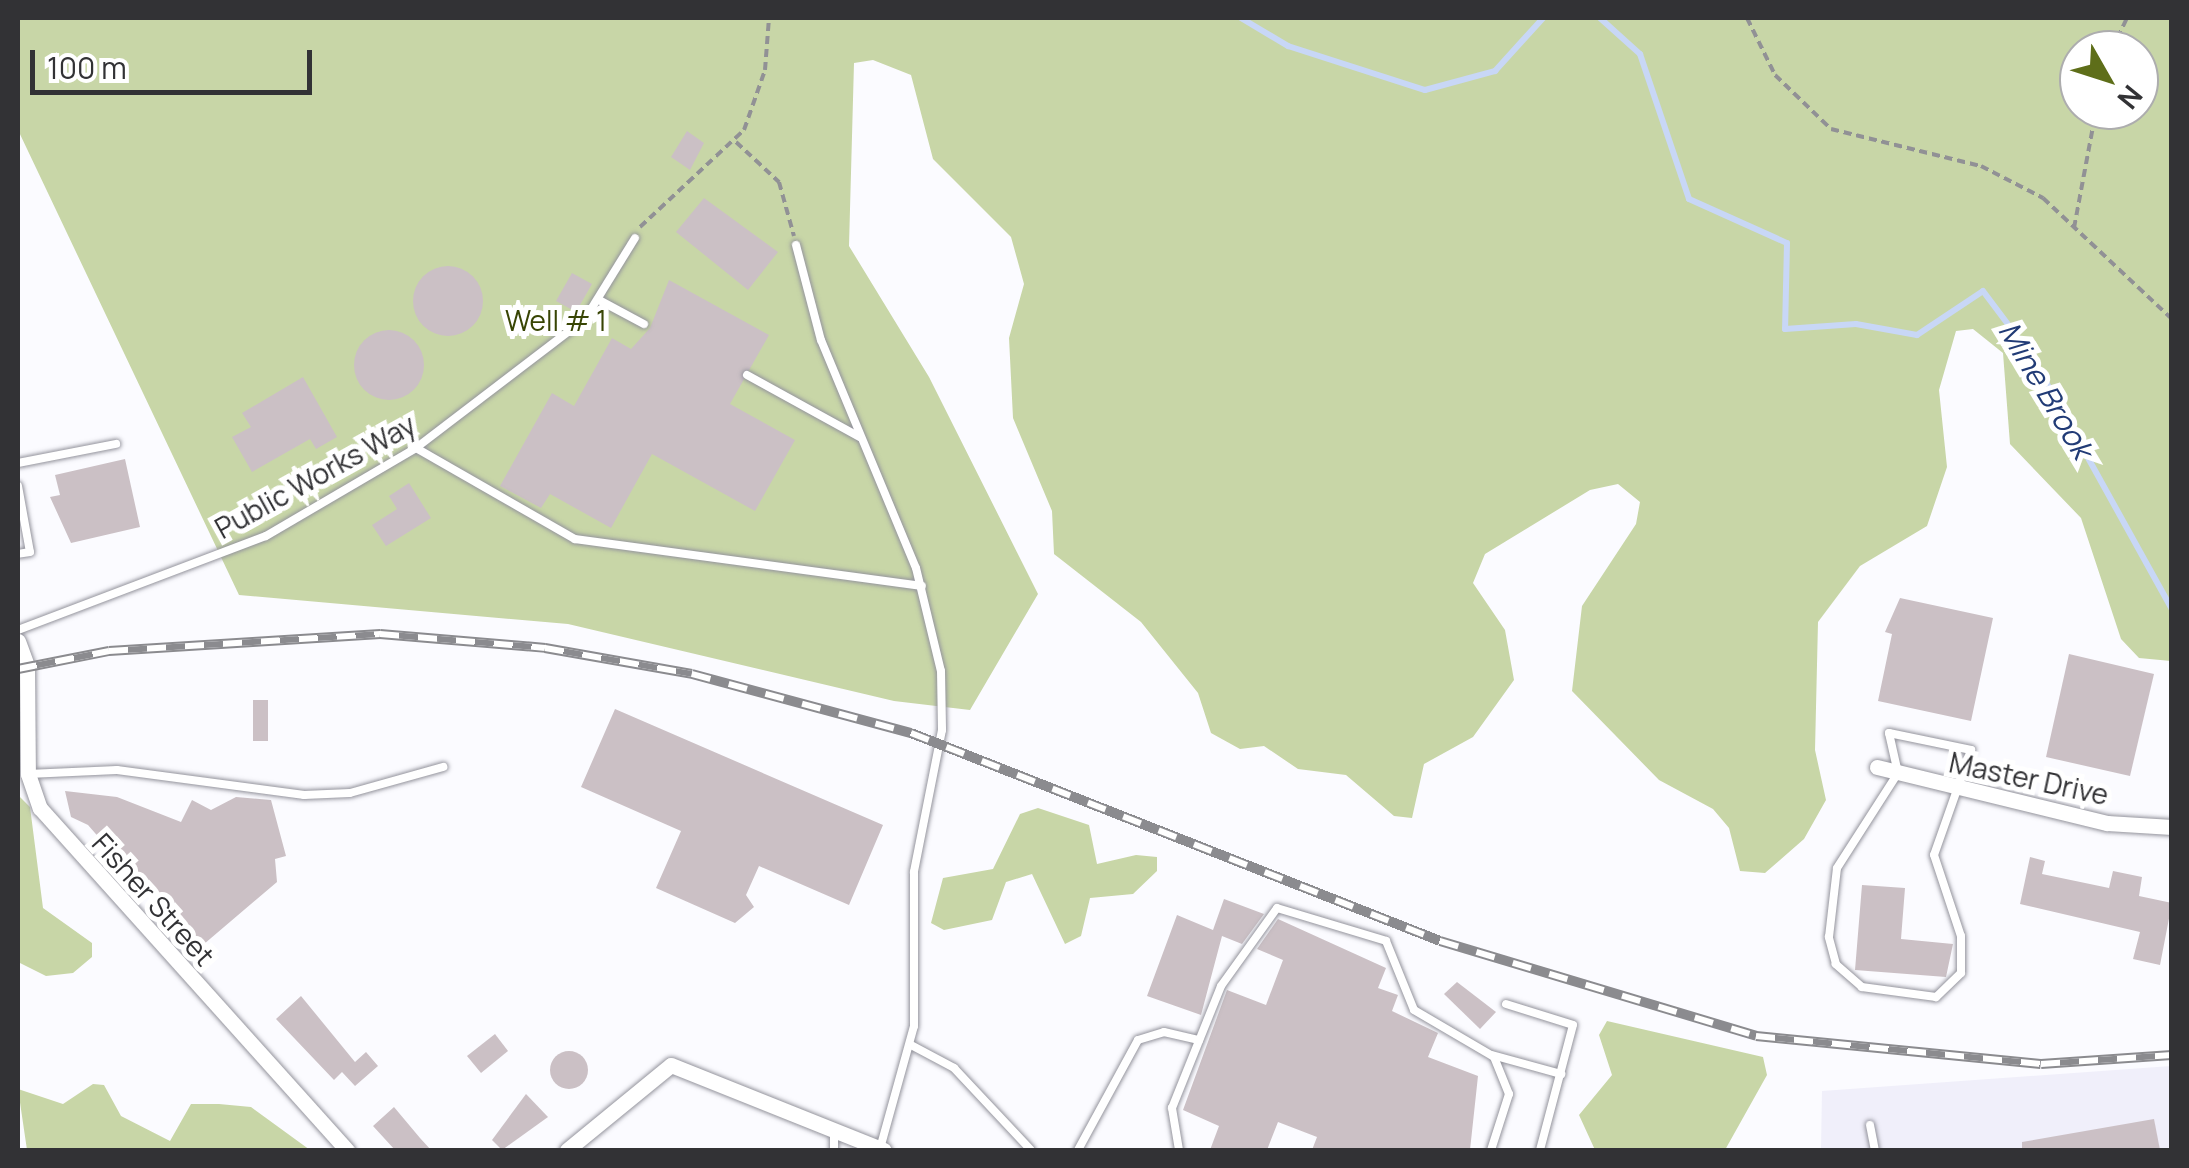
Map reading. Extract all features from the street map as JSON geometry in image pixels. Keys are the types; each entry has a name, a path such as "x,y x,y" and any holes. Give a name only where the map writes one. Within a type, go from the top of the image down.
{"street":[{"name":"Fisher Street","path":"18,641 28,681 28,774 55,827 347,1150"},
{"name":"Master Drive","path":"1878,766 1962,792 2172,826"},
{"path":"567,1150 671,1065 882,1150"}],"lane":[{"name":"Public Works Way","path":"18,630 266,536 416,448 577,326 599,300 634,238"},
{"path":"796,245 809,310 922,586 943,719 916,862 911,1045 882,1150"},
{"path":"599,300 644,324"},
{"path":"746,376 860,437"},
{"path":"18,463 116,444"},
{"path":"416,448 575,539 922,586"},
{"path":"18,486 30,552 18,554"},
{"path":"1889,733 1970,750 1962,792 1934,855 1961,936 1962,972 1936,997 1879,994 1836,964 1828,917 1837,868 1898,772 1889,733"},
{"path":"28,774 117,770 304,795 350,793 444,767"},
{"path":"1179,1150 1169,1114 1222,986 1277,908 1386,941 1414,1010 1488,1053 1561,1074"},
{"path":"1506,1004 1573,1026 1540,1150"},
{"path":"1078,1150 1138,1040 1164,1032 1200,1040"},
{"path":"911,1045 954,1068 1030,1150"},
{"path":"1488,1053 1509,1094 1490,1150"},
{"path":"1870,1125 1874,1150"},
{"path":"834,1131 834,1150"}],"path":[{"path":"634,238 652,208 736,140 758,96 769,18"},
{"path":"1747,18 1774,75 1831,129 1981,166 2044,198 2172,318"},
{"path":"2074,228 2092,130"},
{"path":"736,140 779,182 796,245"}],"shaded area":[{"path":"2171,1066 2171,1150 1821,1150 1822,1091"}],"green space":[{"name":"Well # 1","path":"18,18 2171,18 2171,661 2139,658 2121,639 2081,518 2010,444 2003,353 1973,329 1956,331 1939,390 1947,467 1927,526 1860,566 1818,622 1815,750 1826,800 1804,839 1765,873 1740,871 1729,828 1713,809 1659,780 1572,691 1582,606 1636,524 1640,502 1618,484 1590,490 1485,554 1473,583 1505,630 1514,680 1473,737 1424,764 1412,818 1394,816 1346,775 1298,769 1264,746 1240,749 1211,733 1198,693 1141,622 1054,554 1052,511 1013,418 1009,338 1024,284 1011,237 933,159 911,75 873,60 854,63 849,246 929,377 1038,594 970,710 894,701 568,624 239,595 18,130"},
{"path":"18,795 30,807 43,908 92,943 92,957 73,973 46,976 18,962"},
{"path":"1038,808 1089,825 1097,864 1136,855 1157,857 1157,871 1133,894 1090,898 1081,936 1065,944 1032,874 1006,882 992,920 944,930 931,923 943,878 993,869 1020,814"},
{"path":"1607,1021 1763,1057 1767,1075 1725,1150 1595,1150 1579,1115 1612,1075 1599,1035"},
{"path":"93,1084 104,1085 121,1116 170,1141 191,1104 219,1104 251,1107 310,1150 27,1150 18,1089 63,1104"}],"building":[{"path":"687,131 704,143 690,170 671,157"},
{"path":"704,198 778,252 748,290 676,232"},
{"path":"448,266 462,268 473,276 481,287 481,315 473,326 462,334 448,336 434,334 423,326 415,315 413,301 415,287 423,276 434,268"},
{"path":"572,273 592,284 576,312 556,301"},
{"path":"669,280 769,335 730,404 795,440 755,511 652,454 611,528 550,494 541,508 500,486 552,393 574,406 612,338 631,349 650,328"},
{"path":"389,330 414,340 424,365 414,390 389,400 364,390 354,365 364,340"},
{"path":"303,377 337,437 316,449 310,439 252,472 232,437 251,427 242,413"},
{"path":"125,459 140,527 71,543 50,497 60,495 55,475"},
{"path":"409,483 431,518 386,546 372,525 397,509 389,496"},
{"path":"1900,598 1993,618 1971,721 1878,701 1892,634 1885,632"},
{"path":"2069,654 2154,674 2130,776 2046,757"},
{"path":"253,700 268,700 268,741 253,741"},
{"path":"615,709 883,825 849,905 759,866 746,895 754,907 735,923 656,888 681,831 581,787"},
{"path":"65,791 117,797 181,822 192,800 211,810 236,797 271,800 286,856 275,859 277,882 197,950 88,825 71,817"},
{"path":"2030,857 2045,861 2042,874 2109,888 2113,871 2142,877 2139,896 2172,903 2160,965 2133,959 2140,932 2020,904"},
{"path":"1862,885 1905,888 1901,939 1953,944 1946,977 1855,970"},
{"path":"1224,899 1264,914 1242,944 1222,936 1201,1015 1147,996 1177,915 1213,930"},
{"path":"1278,919 1386,968 1378,988 1398,995 1392,1011 1438,1033 1428,1057 1478,1076 1470,1150 1312,1150 1317,1137 1278,1122 1267,1150 1210,1150 1219,1126 1183,1110 1227,990 1266,1005 1283,960 1257,949"},
{"path":"1457,982 1496,1012 1480,1029 1444,994"},
{"path":"301,996 355,1062 366,1052 378,1066 355,1086 342,1072 334,1080 276,1019"},
{"path":"495,1034 508,1051 481,1073 467,1056"},
{"path":"569,1051 583,1056 588,1070 583,1084 569,1089 555,1084 550,1070 555,1056"},
{"path":"526,1094 548,1117 502,1150 492,1140"},
{"path":"394,1107 431,1150 395,1150 373,1126"},
{"path":"2154,1119 2160,1150 2022,1150 2022,1142"}],"waterway":[{"name":"Mine Brook","path":"1241,18 1288,46 1425,90 1495,71 1543,18"},
{"name":"Mine Brook","path":"1600,18 1640,54 1689,199 1787,243 1785,329 1856,324 1917,335 1983,291 2031,355 2172,609"}],"railway":[{"path":"18,669 109,651 380,634 545,648 692,674 911,733 1440,941 1756,1036 2041,1064 2172,1055"}]}
